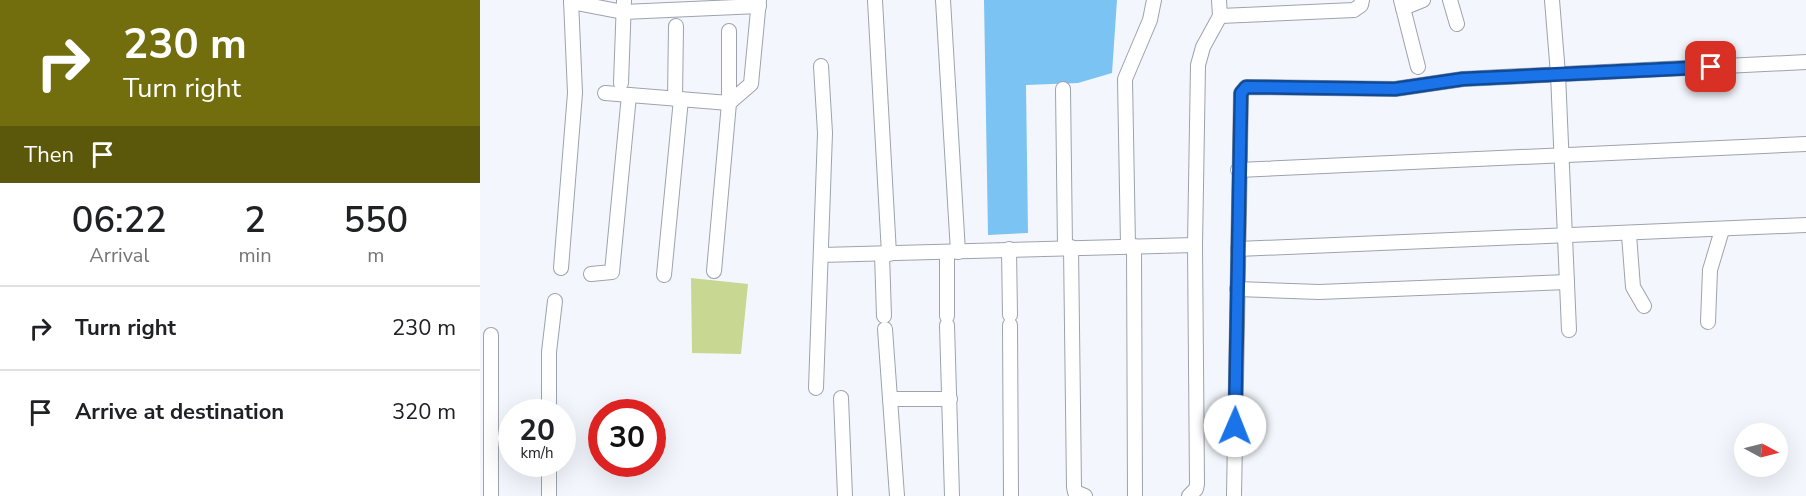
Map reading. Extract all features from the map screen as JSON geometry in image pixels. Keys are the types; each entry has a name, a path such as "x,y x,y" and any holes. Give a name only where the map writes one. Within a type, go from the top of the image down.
{"street":[{"path":"874,0 886,254 885,322 897,496"},
{"path":"943,0 953,252 947,320 952,496"},
{"path":"1136,496 1125,79 1150,20 1154,0"},
{"path":"1189,496 1196,489 1197,484 1195,245 1198,65 1203,47 1220,16 1219,0"},
{"path":"1220,16 1294,7 1354,10 1361,5 1362,0"},
{"path":"1418,67 1402,4 1423,0"},
{"path":"1450,0 1457,24"},
{"path":"1552,0 1558,74 1569,330"},
{"path":"561,268 574,93 571,1 623,6 759,3 751,84 729,103 678,99 625,89 605,93"},
{"path":"591,274 612,272 625,89 623,6"},
{"path":"664,275 678,99 676,26"},
{"path":"714,272 729,103 729,31"},
{"path":"1234,496 1238,170 1241,93 1246,87 1395,89 1463,79 1806,62"},
{"path":"816,388 825,133 821,66"},
{"path":"1062,89 1074,487 1076,492 1084,496"},
{"path":"1238,170 1806,144"},
{"path":"1238,249 1806,225"},
{"path":"1708,322 1710,270 1722,230"},
{"path":"1629,234 1633,287 1644,306"},
{"path":"821,255 1195,245"},
{"path":"1009,249 1011,496"},
{"path":"1238,289 1319,292 1567,282"},
{"path":"549,399 549,352 555,301"},
{"path":"491,335 491,496"},
{"path":"841,398 845,496"},
{"path":"890,399 950,399"},
{"path":"549,477 549,496"}],"green space":[{"path":"691,278 748,284 741,354 692,353"}],"water":[{"path":"984,0 1117,0 1112,73 1078,83 1026,85 1028,233 988,235"}],"route":[{"path":"1235,426 1238,170 1241,93 1246,87 1395,89 1463,79 1711,67"}]}
